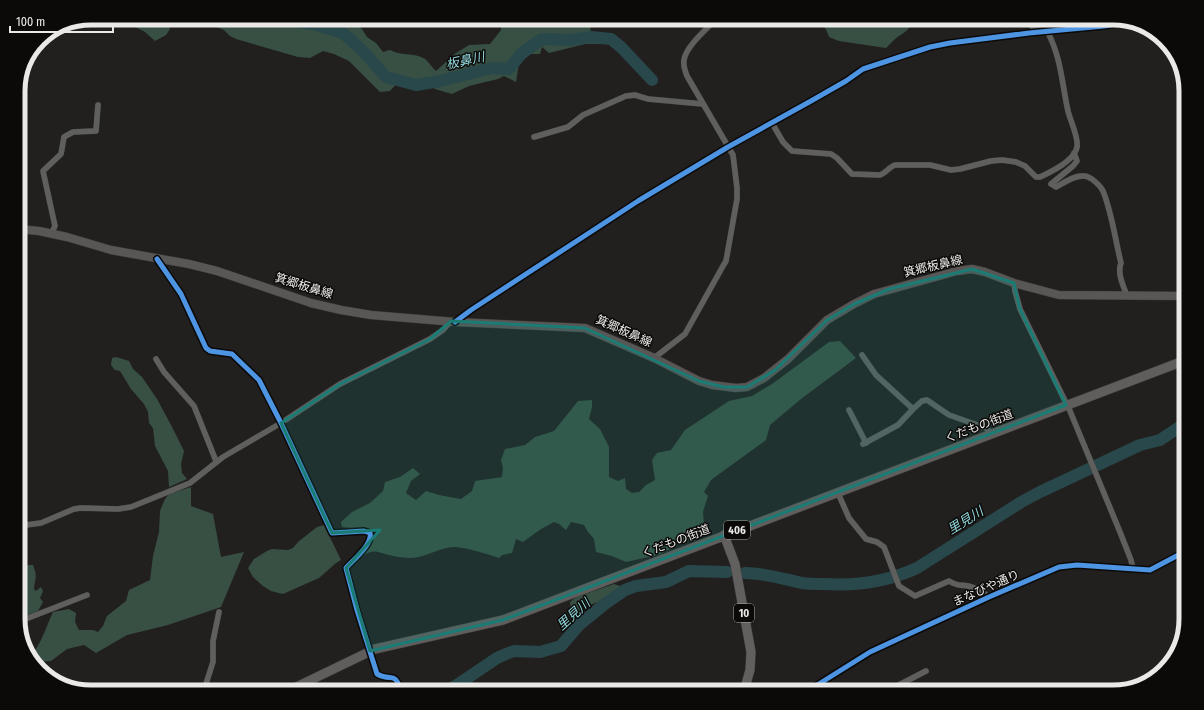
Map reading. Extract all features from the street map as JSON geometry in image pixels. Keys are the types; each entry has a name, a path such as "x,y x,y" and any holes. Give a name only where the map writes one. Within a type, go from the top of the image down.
{"highway":[{"name":"くだもの街道","path":"301,685 375,649 503,620 1179,363"}],"main road":[{"name":"箕郷板鼻線","path":"25,230 51,234 111,250 189,264 217,271 311,303 341,310 371,315 453,322 585,328 654,358 699,381 712,385 736,388 747,387 764,378 775,370 827,320 874,294 957,271 972,269 985,272 1014,283 1059,295 1179,296"},
{"name":"10","path":"724,535 735,564 750,646 750,670 746,685"}],"street":[{"path":"654,358 685,334 726,261 737,199 733,155 687,76 684,61 690,46 710,25"},
{"path":"1031,25 1036,30 1047,31"},
{"path":"25,525 41,523 74,509 118,509 131,507 190,483 216,461 281,423 340,384 423,343 638,201 840,84 863,69 930,47 950,43 1110,25"},
{"path":"772,123 783,142 792,151 831,154 837,158 852,174 880,175 895,165 930,165 951,170 1002,160 1016,162 1025,166 1036,177 1040,177 1066,162 1074,154 1078,147 1068,112 1062,73 1053,43 1047,31"},
{"path":"534,138 568,127 583,114 626,96 635,95 648,99 702,104"},
{"path":"51,234 55,226 43,171 61,154 64,138 73,132 96,131 98,105"},
{"path":"1074,154 1077,160 1073,166 1052,184 1056,187 1078,176 1086,176 1102,189 1112,221 1121,262 1119,268 1120,275 1127,296"},
{"path":"157,259 181,294 206,348 210,351 232,354 259,380 281,423 332,533 370,532 371,537 369,543 346,568 357,610 377,674 394,678 398,680 400,685"},
{"path":"1014,283 1014,291 1020,309 1066,405 1123,539 1133,569"},
{"path":"862,355 876,375 912,409"},
{"path":"156,359 164,372 194,406 216,461"},
{"path":"849,410 865,444 898,425 922,400 927,400 949,415 986,428 992,434"},
{"path":"838,492 849,518 866,539 877,542 884,547 899,586 915,596 949,581 956,586 967,585 982,591 989,597"},
{"name":"まなびや通り","path":"817,685 870,652 1047,572 1077,565 1150,570 1179,555"},
{"path":"25,619 87,595"},
{"path":"206,685 213,662 215,626 220,612"},
{"path":"899,685 926,671"},
{"path":"309,681 311,685"}],"highlighted area":[{"path":"972,269 1014,283 1020,309 1066,405 503,620 370,651 346,568 380,530 332,533 281,423 340,384 430,339 451,321 585,328 699,381 724,387 747,387 775,370 827,320 854,304 889,289"}],"green space":[{"path":"132,25 169,25 170,29 166,35 155,41 145,32"},
{"path":"211,25 358,25 367,37 376,43 383,52 390,50 421,57 425,59 436,71 456,53 469,45 490,44 501,30 501,25 591,25 590,34 610,36 621,52 610,44 585,44 549,53 542,47 540,54 531,54 519,63 516,82 504,76 498,79 469,86 452,94 435,89 427,80 401,79 390,91 380,92 349,61 334,54 323,51 310,58 298,57 236,39 224,30"},
{"path":"821,25 910,25 909,29 895,39 886,48 839,41 829,37 826,29"},
{"path":"840,341 856,358 801,399 770,425 766,440 711,480 704,492 708,496 703,512 705,535 683,541 661,554 626,562 612,556 596,552 594,539 584,525 571,522 566,530 554,522 523,542 516,539 512,553 502,555 499,558 478,551 456,547 445,548 411,558 392,556 379,552 370,552 363,556 372,543 377,531 342,527 341,522 352,512 370,503 383,491 385,482 400,477 413,468 420,474 411,481 406,493 416,500 426,491 461,499 472,491 475,481 502,477 503,468 501,460 505,449 525,445 535,437 554,431 578,401 592,400 589,419 600,429 609,447 609,477 618,481 625,478 626,489 632,493 639,492 646,485 655,480 652,460 657,453 671,450 685,430 729,401 752,396 772,384 829,342"},
{"path":"116,357 129,361 133,369 142,377 157,399 184,451 181,464 182,473 187,479 169,487 168,471 155,446 153,428 149,423 148,412 144,404 131,389 120,371 115,370 111,365 112,358"},
{"path":"191,487 191,506 213,514 221,557 244,552 221,607 168,625 127,635 96,653 84,645 67,649 51,661 40,662 34,652 40,642 53,612 69,609 76,613 75,622 79,630 93,630 98,632 103,626 107,616 126,601 129,590 150,580 153,556 159,532 160,511 169,494"},
{"path":"324,525 341,560 319,578 283,594 271,591 253,577 248,568 254,559 272,549 288,550 293,548 298,542 317,527"},
{"path":"33,565 35,569 36,575 34,589 36,591 41,587 43,591 40,598 43,602 38,611 25,616 25,566"},
{"path":"614,584 620,586 621,590 608,599 586,606 576,613 571,611 570,602 576,597"}],"waterway":[{"name":"板鼻川","path":"317,25 343,33 363,51 386,77 416,85 440,81 492,68 509,69 522,53 542,39 570,40 591,37 611,39 621,47 652,80"},
{"name":"里見川","path":"745,573 767,575 810,584 860,584 883,580 906,573 917,568 1023,501 1140,445 1160,440 1179,427"},
{"name":"里見川","path":"457,685 497,658 506,654 514,651 540,652 561,646 579,625 625,590 636,586 666,582 689,571 727,572"}],"cycle path":[{"path":"455,322 638,201 728,147 846,81 863,69 930,47 950,43 1110,25"},
{"path":"157,259 181,294 206,348 210,351 232,354 259,380 281,423 332,533 364,531 370,533 366,547 346,568 357,610 377,674 392,678 397,681 399,685"},
{"path":"817,685 870,652 989,597 1059,567 1077,565 1150,570 1179,555"}]}
